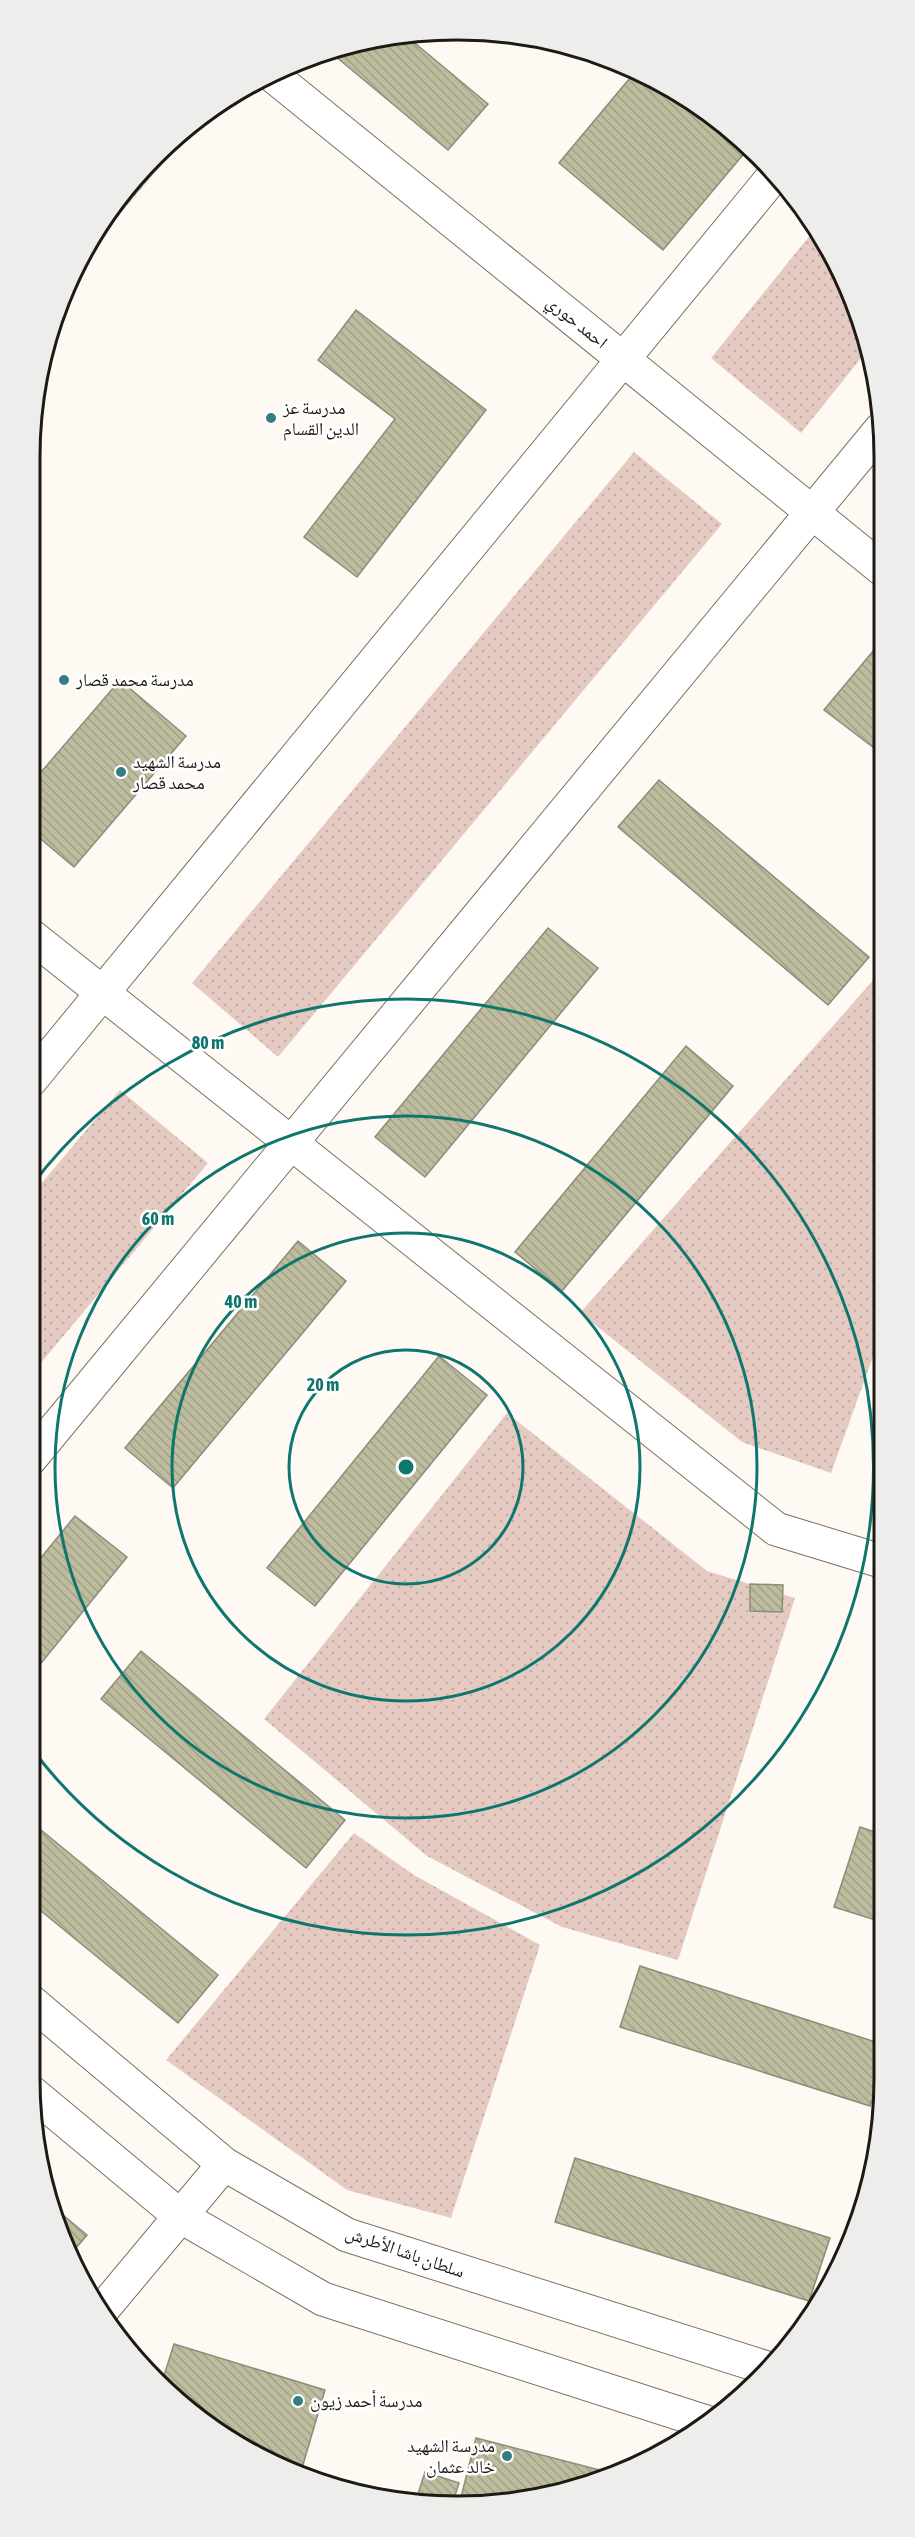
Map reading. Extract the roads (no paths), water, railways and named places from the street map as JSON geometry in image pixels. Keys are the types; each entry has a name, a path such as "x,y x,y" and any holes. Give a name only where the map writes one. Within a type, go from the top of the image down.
{"street":[{"name":"احمد حوري","path":"279,81 874,563"},
{"path":"40,1069 769,181"},
{"path":"40,1447 874,438"},
{"path":"40,943 776,1529 874,1559"},
{"name":"سلطان باشا الأطرش","path":"40,2009 224,2164 347,2235 760,2366"},
{"path":"41,2100 180,2216 323,2299 698,2419"},
{"path":"107,2305 224,2164"}],"place":[{"name":"مدرسة عز الدين القسام","path":"271,418"},
{"name":"مدرسة محمد قصار","path":"64,680"},
{"name":"مدرسة الشهيد محمد قصار","path":"121,772"},
{"name":"مدرسة أحمد زيون","path":"298,2401"},
{"name":"مدرسة الشهيد خالد عثمان","path":"507,2456"}]}
